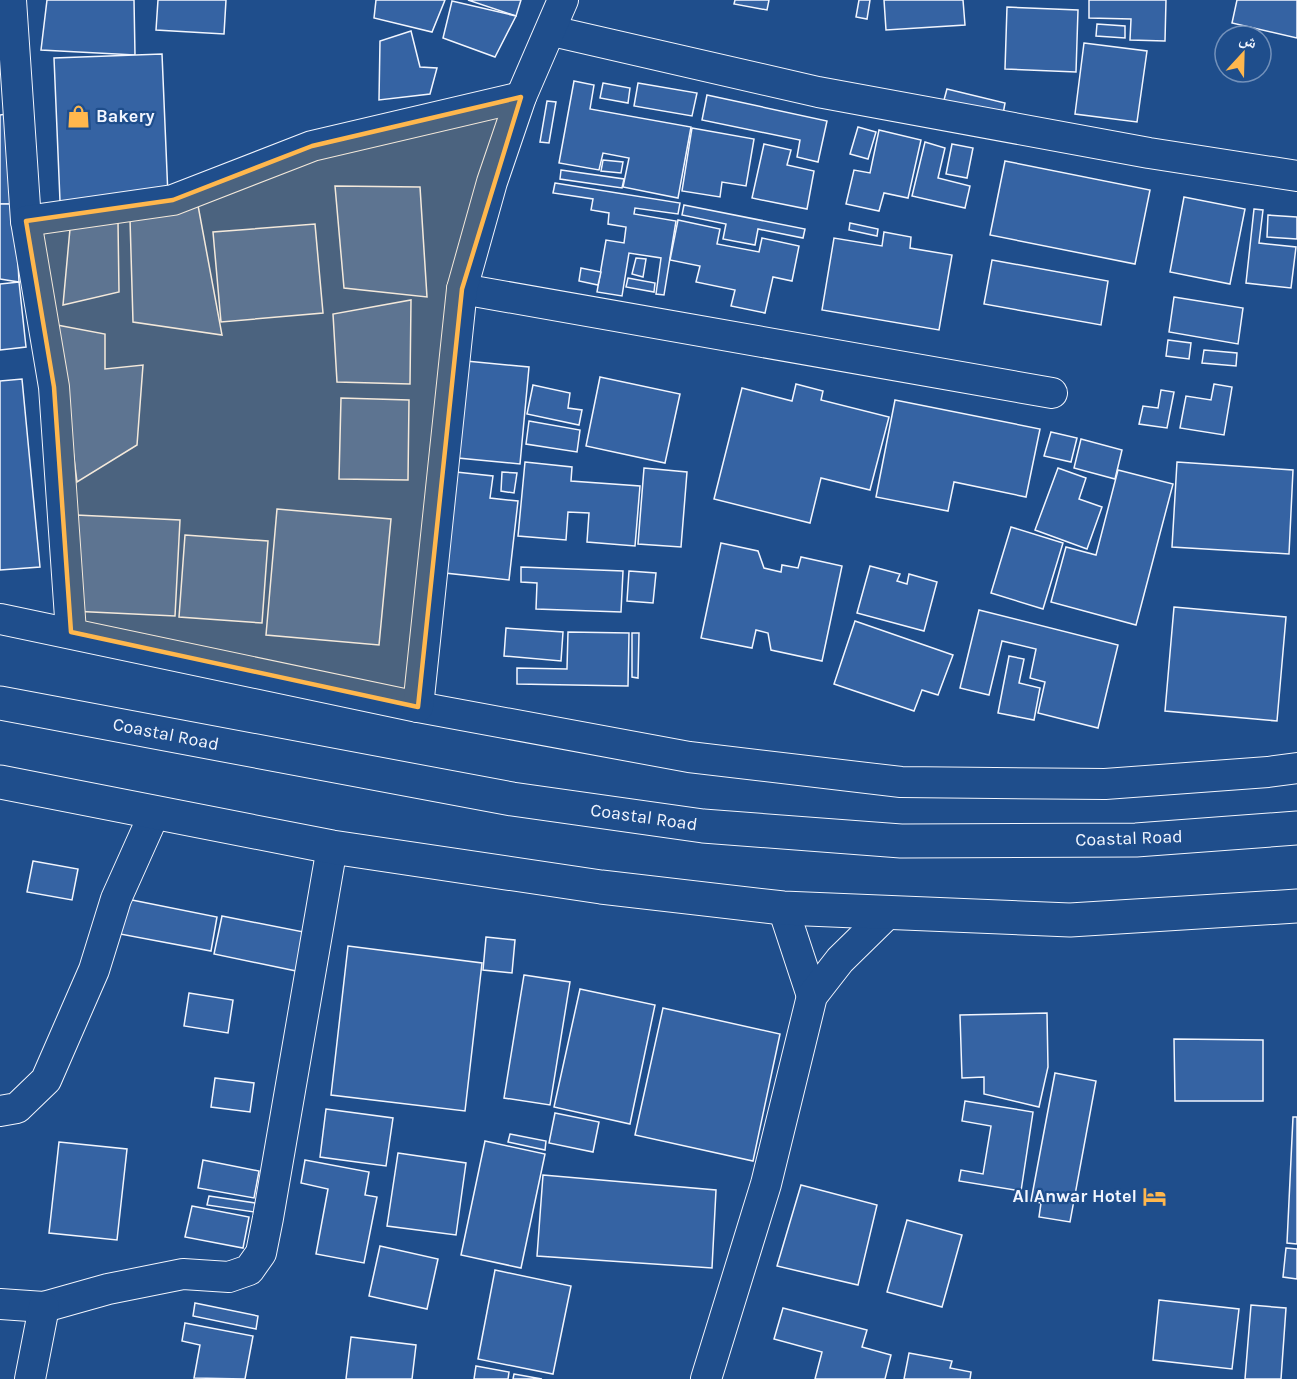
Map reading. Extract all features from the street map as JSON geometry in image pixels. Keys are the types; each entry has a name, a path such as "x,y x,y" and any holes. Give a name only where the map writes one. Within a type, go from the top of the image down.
{"highway":[{"name":"Coastal Road","path":"0,703 512,798 703,826 901,841 1136,840 1297,828"},
{"path":"0,782 332,847 601,886 783,908 1070,920 1297,906"}],"street":[{"path":"11,0 26,221 54,387 71,632"},
{"path":"418,707 462,289 492,182 521,97 552,31 563,0"},
{"path":"552,31 818,92 1149,153 1297,176"},
{"path":"26,221 173,200 312,146 521,97"},
{"path":"462,289 1052,393"},
{"path":"0,619 71,632 418,707 689,757 901,782 1105,784 1297,768"},
{"path":"0,1111 17,1108 46,1080 94,970 116,899 155,812"},
{"path":"0,1304 44,1307 108,1289 183,1274 229,1276 249,1270 261,1253 332,847"},
{"path":"783,908 812,996"},
{"path":"706,1379 766,1184 812,996 840,960 889,912"},
{"path":"30,1379 44,1307"}],"highlighted area":[{"path":"521,97 462,289 418,707 71,632 54,387 26,221 173,200 312,146"}],"building":[{"path":"47,0 134,0 135,55 41,50"},
{"path":"158,0 226,0 224,34 156,30"},
{"path":"376,0 445,0 432,32 374,18"},
{"path":"468,0 521,0 516,16"},
{"path":"735,0 769,0 767,10 734,4"},
{"path":"859,0 870,0 867,19 856,17"},
{"path":"884,0 963,0 965,25 886,30"},
{"path":"1089,0 1166,0 1165,41 1130,40 1131,19 1089,18"},
{"path":"1237,0 1297,0 1297,38 1273,32 1273,24 1232,23"},
{"path":"452,1 516,16 495,57 443,38"},
{"path":"1007,7 1078,10 1076,72 1005,69"},
{"path":"1097,24 1125,26 1125,38 1096,36"},
{"path":"411,31 420,67 437,68 430,94 379,100 380,41"},
{"path":"1084,43 1147,51 1137,122 1075,114"},
{"path":"162,54 168,196 60,201 54,58"},
{"path":"574,81 594,85 590,109 691,127 678,198 623,187 629,158 603,153 599,170 559,163"},
{"path":"603,83 630,88 628,103 600,98"},
{"path":"638,83 697,93 692,116 634,106"},
{"path":"947,89 1005,103 1003,114 944,100"},
{"path":"707,95 827,121 818,162 797,157 800,140 702,120"},
{"path":"547,101 556,102 549,143 540,142"},
{"path":"6,114 15,204 0,204 0,115"},
{"path":"858,127 876,132 868,159 850,154"},
{"path":"692,128 754,139 746,186 722,182 720,197 682,191"},
{"path":"879,130 921,140 908,198 884,193 879,211 846,204 854,170 870,173"},
{"path":"925,142 945,148 938,178 970,186 965,208 912,196"},
{"path":"764,144 791,150 787,165 814,171 807,209 752,198"},
{"path":"952,144 973,148 967,178 946,174"},
{"path":"603,160 623,162 621,173 601,171"},
{"path":"1005,161 1150,190 1135,264 990,235"},
{"path":"561,170 624,179 622,188 560,179"},
{"path":"555,183 680,203 678,214 635,208 634,214 676,221 664,295 656,294 661,258 629,253 622,296 597,292 606,240 624,243 626,227 608,224 609,213 591,210 593,199 553,193"},
{"path":"335,186 420,187 427,297 344,288"},
{"path":"1184,197 1245,209 1230,284 1170,272"},
{"path":"197,200 222,335 133,322 130,219"},
{"path":"0,204 15,204 19,282 0,279"},
{"path":"684,205 805,229 803,238 758,229 755,245 723,239 726,224 682,215"},
{"path":"1254,209 1263,210 1259,243 1296,247 1291,288 1246,283"},
{"path":"1268,215 1297,217 1297,239 1267,237"},
{"path":"71,218 118,222 119,292 63,305"},
{"path":"678,220 720,229 717,244 759,252 762,238 799,246 792,281 773,277 765,313 731,306 735,290 696,282 700,266 670,260"},
{"path":"850,223 878,229 877,236 849,230"},
{"path":"315,224 323,313 221,322 213,232"},
{"path":"884,232 911,237 910,248 952,255 939,330 822,310 834,238 882,246"},
{"path":"636,258 646,259 643,277 632,274"},
{"path":"992,260 1108,281 1101,325 984,304"},
{"path":"581,268 601,272 598,285 579,281"},
{"path":"628,278 655,283 654,292 626,287"},
{"path":"19,282 26,347 0,350 0,284"},
{"path":"1174,297 1243,308 1238,344 1169,332"},
{"path":"411,300 410,384 337,382 333,314"},
{"path":"57,325 105,334 105,369 143,365 137,445 77,482"},
{"path":"1168,340 1191,343 1189,359 1166,356"},
{"path":"1204,350 1237,353 1236,366 1202,363"},
{"path":"466,361 529,367 520,464 458,458"},
{"path":"600,377 680,394 665,463 586,446"},
{"path":"22,379 40,567 0,570 0,381"},
{"path":"796,384 823,391 821,400 889,417 870,490 821,478 810,523 714,499 742,388 792,401"},
{"path":"1214,384 1232,387 1224,435 1180,428 1186,396 1211,400"},
{"path":"533,385 570,393 568,408 582,410 579,425 527,414"},
{"path":"1161,390 1174,392 1167,428 1139,424 1143,406 1158,408"},
{"path":"341,398 409,400 408,480 339,479"},
{"path":"895,400 1040,429 1026,497 954,482 948,511 876,497"},
{"path":"529,421 580,430 577,452 526,444"},
{"path":"1051,432 1077,438 1071,462 1044,456"},
{"path":"1081,439 1122,450 1115,479 1074,468"},
{"path":"525,462 572,467 571,481 640,486 635,546 587,542 589,513 568,512 566,540 518,536"},
{"path":"1177,462 1293,470 1289,554 1172,547"},
{"path":"644,468 687,472 681,547 638,544"},
{"path":"1058,468 1086,478 1079,499 1102,507 1087,549 1035,530"},
{"path":"1118,470 1173,484 1136,625 1051,602 1066,547 1096,555"},
{"path":"456,472 493,476 490,498 518,501 509,580 445,573"},
{"path":"502,472 517,473 514,493 501,491"},
{"path":"277,509 391,519 379,645 266,635"},
{"path":"76,515 180,520 175,616 71,611"},
{"path":"1011,527 1063,543 1043,609 991,593"},
{"path":"185,535 268,541 262,623 179,617"},
{"path":"721,543 758,551 764,568 781,572 782,565 798,568 801,557 842,566 822,661 771,650 768,633 756,630 752,648 701,638"},
{"path":"870,566 900,574 897,581 907,584 909,574 937,582 924,631 857,613"},
{"path":"521,567 623,571 621,612 536,609 537,583 521,582"},
{"path":"629,571 656,573 653,603 627,601"},
{"path":"1174,607 1286,617 1277,721 1165,711"},
{"path":"979,610 1118,645 1098,728 1038,713 1045,682 1030,678 1036,649 1002,641 989,695 960,688"},
{"path":"855,621 953,655 938,695 922,690 914,711 834,684"},
{"path":"506,628 563,632 561,661 504,656"},
{"path":"568,632 629,633 628,686 517,684 517,668 567,669"},
{"path":"632,633 639,633 638,678 632,677"},
{"path":"1009,656 1024,659 1019,683 1040,688 1034,720 998,713"},
{"path":"33,861 78,869 72,900 27,892"},
{"path":"127,899 217,917 211,951 120,934"},
{"path":"222,916 314,934 306,973 214,954"},
{"path":"486,937 515,940 512,973 483,970"},
{"path":"348,946 482,963 465,1111 331,1095"},
{"path":"524,975 570,982 550,1105 504,1098"},
{"path":"580,989 655,1005 630,1124 554,1107"},
{"path":"189,993 233,1000 228,1033 184,1026"},
{"path":"663,1008 780,1034 753,1161 635,1135"},
{"path":"1047,1013 1048,1067 1039,1107 984,1094 984,1077 962,1078 960,1015"},
{"path":"1174,1039 1263,1040 1263,1101 1175,1101"},
{"path":"1055,1073 1096,1081 1070,1222 1039,1217 1041,1203 1031,1201"},
{"path":"215,1078 254,1083 250,1112 211,1107"},
{"path":"965,1101 1033,1112 1021,1191 959,1181 961,1170 983,1174 991,1126 962,1121"},
{"path":"326,1109 393,1118 386,1166 320,1157"},
{"path":"555,1113 599,1122 593,1152 549,1143"},
{"path":"1293,1117 1297,1117 1297,1244 1287,1243"},
{"path":"510,1134 546,1141 545,1150 508,1142"},
{"path":"485,1141 545,1154 521,1268 461,1255"},
{"path":"59,1142 127,1149 117,1240 49,1233"},
{"path":"398,1153 466,1163 456,1235 387,1226"},
{"path":"203,1160 259,1171 254,1198 198,1188"},
{"path":"305,1160 369,1172 365,1195 377,1197 364,1263 316,1254 328,1189 301,1183"},
{"path":"543,1175 716,1190 712,1268 537,1256"},
{"path":"801,1185 877,1205 858,1285 777,1266"},
{"path":"209,1196 255,1203 254,1212 207,1205"},
{"path":"192,1206 249,1217 243,1248 185,1237"},
{"path":"907,1220 962,1235 942,1307 887,1292"},
{"path":"380,1246 438,1259 427,1309 369,1296"},
{"path":"1286,1248 1297,1249 1297,1279 1283,1277"},
{"path":"495,1270 571,1286 553,1374 478,1359"},
{"path":"1159,1300 1239,1309 1232,1369 1153,1360"},
{"path":"195,1303 258,1316 256,1329 193,1316"},
{"path":"1251,1305 1286,1308 1281,1379 1245,1379"},
{"path":"783,1308 867,1330 862,1347 891,1355 885,1379 815,1379 822,1352 774,1339"},
{"path":"185,1323 253,1336 245,1379 194,1378 200,1345 182,1341"},
{"path":"351,1337 416,1345 412,1379 346,1379"},
{"path":"909,1353 952,1361 950,1368 971,1372 970,1379 904,1379"},
{"path":"476,1366 509,1372 508,1379 474,1379"},
{"path":"514,1374 542,1379 513,1379"}],"place":[{"name":"Bakery","path":"78,116"},
{"name":"Al Anwar Hotel","path":"1155,1196"}]}
